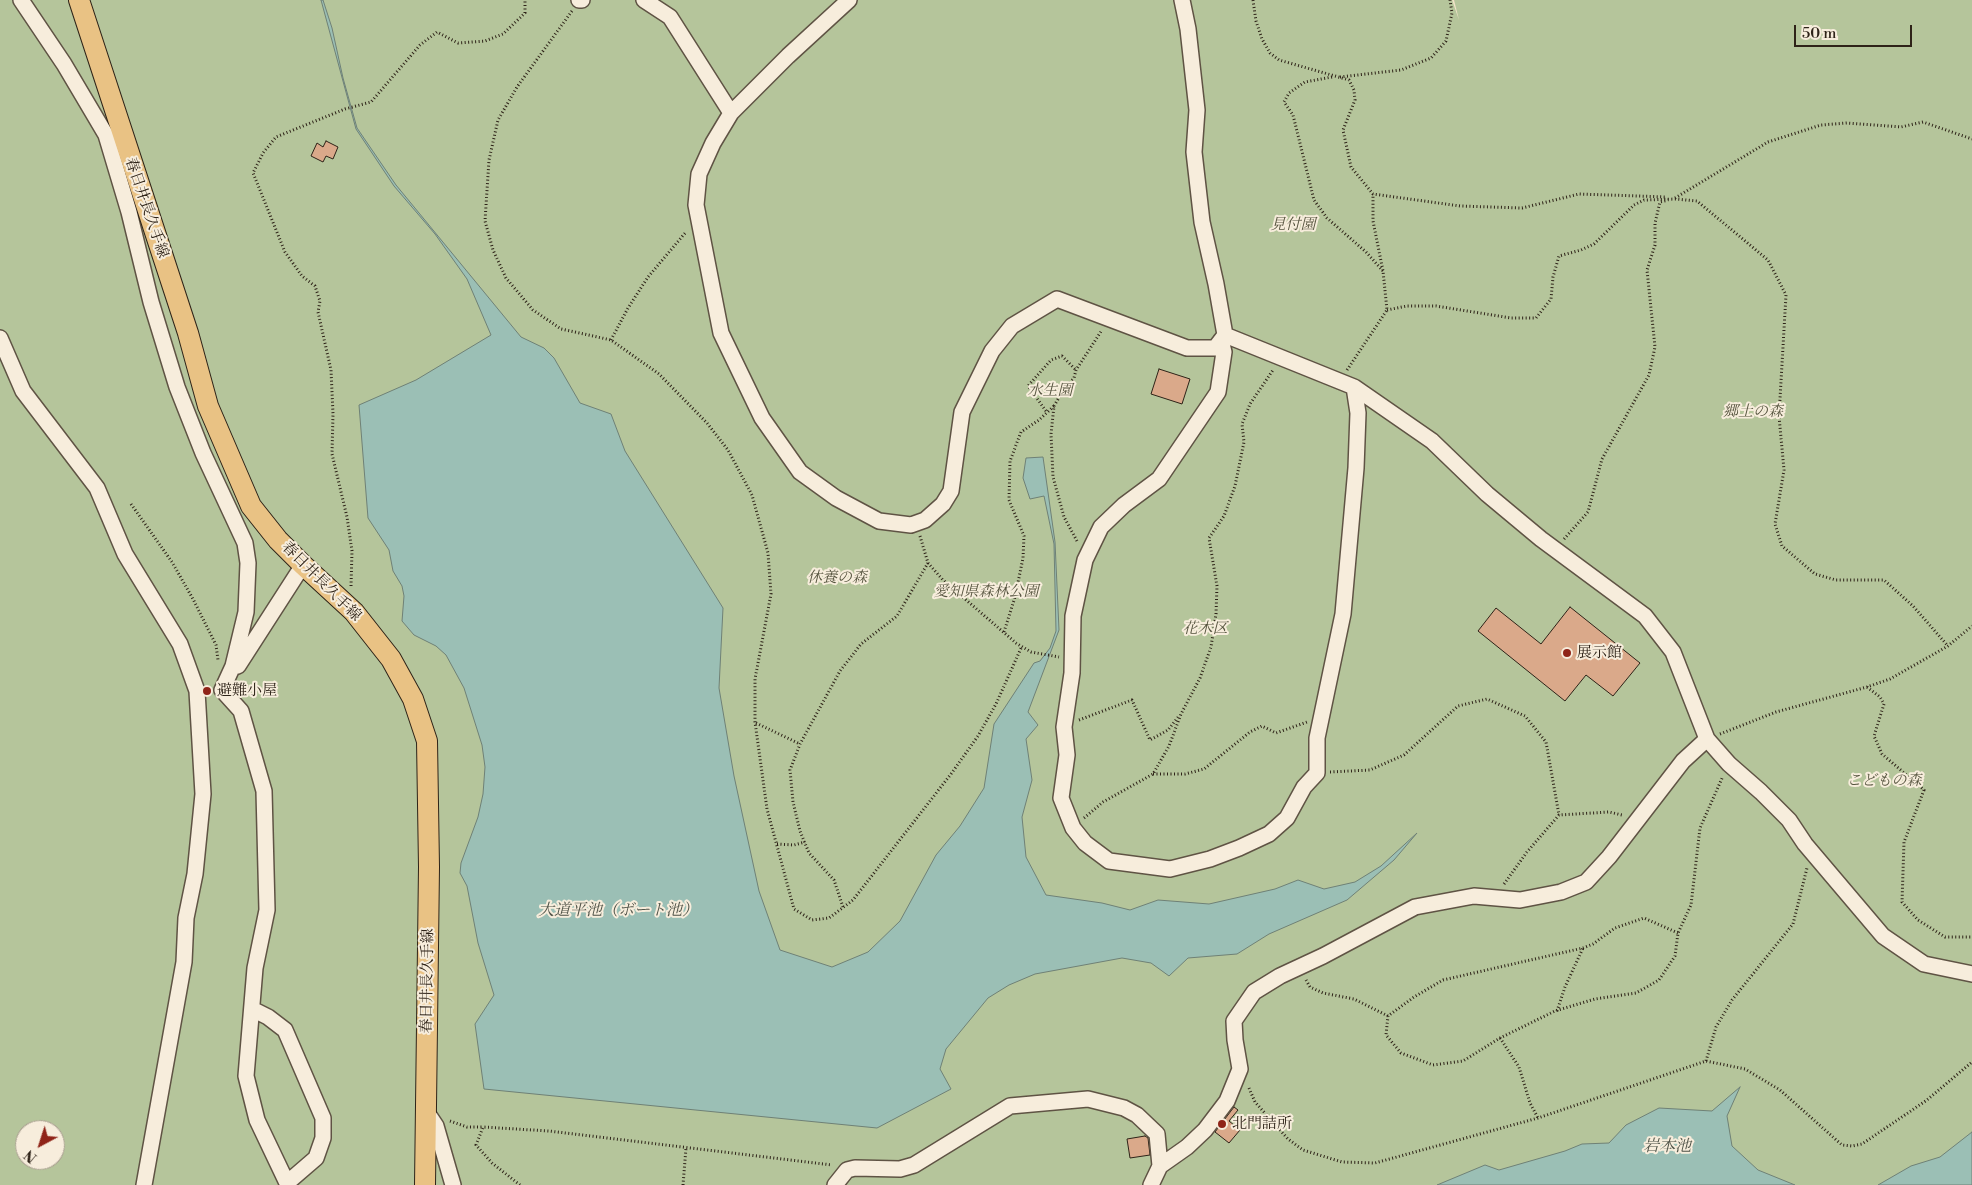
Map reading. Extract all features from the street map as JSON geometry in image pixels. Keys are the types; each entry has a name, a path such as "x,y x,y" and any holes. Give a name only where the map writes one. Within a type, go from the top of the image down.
{"main road":[{"name":"春日井長久手線","path":"78,0 188,333 208,406 251,506 278,540 354,612 391,659 413,699 427,741 435,1114 425,1185"}],"lane":[{"path":"22,0 64,64 106,135 129,212 151,302 177,387 203,453 244,543 248,563 246,612 233,666 222,690"},
{"path":"644,0 670,17 731,114"},
{"path":"849,0 788,56 731,114 713,143 699,174 697,214 721,333 762,418 800,472 836,498 879,520 911,525 926,520 943,504 951,491 962,412 992,351 1012,326 1057,299 1187,348 1214,348 1223,337"},
{"path":"1182,0 1188,29 1197,110 1194,152 1202,222 1216,284 1224,352 1218,392 1201,420 1159,479 1124,505 1101,527 1086,560 1073,616 1072,660 1064,727 1067,755 1061,798 1073,828 1086,843 1109,861 1170,870 1210,859 1270,834 1287,818 1304,787 1317,773 1317,738 1343,614 1356,468 1358,413 1354,386"},
{"path":"1223,337 1354,386 1432,441 1487,494 1556,551 1645,616 1673,652 1707,739 1729,764 1789,820 1805,844 1883,936 1924,964 1972,974"},
{"path":"0,338 23,391 97,488 126,554 180,644 197,691 203,794 196,874 186,918 184,962 144,1185"},
{"path":"222,690 303,565"},
{"path":"222,690 241,712 264,791 268,910 255,968 246,1076 257,1120 287,1184 316,1158 323,1138 323,1118 285,1030 268,1017 252,1009"},
{"path":"1151,1185 1160,1166 1187,1147 1205,1130 1227,1101 1240,1069 1234,1021 1254,992 1415,907 1474,896 1520,900 1561,892 1586,882 1609,858 1683,761 1707,739"},
{"path":"836,1185 848,1170 855,1168 884,1170 914,1165 1010,1106 1088,1099 1124,1108 1138,1115 1157,1134 1160,1166"},
{"path":"435,1114 436,1126 453,1185"}],"path":[{"path":"350,574 352,552 347,518 332,454 331,370 318,312 320,301 315,286 302,276 285,252 253,173 263,153 276,137 345,109 371,102 420,45 437,32 458,43 485,41 503,34 525,13 525,0"},
{"path":"580,0 517,87 498,120 489,160 484,221 493,250 506,278 534,310 561,329 611,340 659,374 707,423 728,450 752,494 768,553 771,594 755,679 755,722 767,809 794,909 812,920 829,918 853,900 968,751 996,704 1022,646"},
{"path":"1253,0 1256,21 1262,39 1270,53 1279,60 1349,80 1354,90 1355,100 1343,130 1351,167 1373,194 1372,221 1383,271 1387,310 1340,380"},
{"path":"1383,271 1366,252 1327,218 1314,200 1293,115 1284,102 1289,93 1304,82 1401,70 1431,58 1446,41 1452,13 1450,0"},
{"path":"1556,551 1588,512 1602,459 1649,375 1655,347 1647,270 1655,245 1655,223 1660,202 1676,199 1768,142 1821,125 1847,123 1901,127 1923,122 1972,139"},
{"path":"1373,194 1460,206 1522,208 1579,194 1653,195 1697,202 1768,260 1786,295 1779,416 1784,447 1784,470 1780,506 1775,524 1782,546 1815,574 1836,580 1884,580 1913,606 1948,646"},
{"path":"1387,310 1407,306 1436,306 1511,318 1536,318 1551,299 1552,277 1559,256 1594,244 1634,205 1644,200 1676,199"},
{"path":"611,340 628,308 648,277 671,251 697,214"},
{"path":"1079,544 1064,517 1053,477 1051,434 1054,406 1064,389 1074,378 1076,370 1102,330 1115,322"},
{"path":"1046,411 1028,386 1050,360 1062,356 1076,370"},
{"path":"1153,774 1169,746 1181,714 1200,678 1211,647 1215,622 1217,586 1209,538 1224,516 1235,486 1244,442 1242,424 1250,404 1283,358"},
{"path":"1004,632 1015,597 1023,558 1024,536 1009,500 1010,461 1021,432 1039,420 1046,411 1054,406"},
{"path":"131,504 172,562 193,598 216,645 218,663"},
{"path":"919,523 928,564 943,580 1004,632 1031,652 1072,660"},
{"path":"843,907 834,880 809,852 805,842 793,802 790,770 800,744 840,671 861,644 897,616 928,564"},
{"path":"1707,739 1776,712 1867,688 1890,679 1948,646 1972,626"},
{"path":"1867,688 1880,697 1884,704 1874,736 1882,754 1924,790 1904,842 1902,902 1918,920 1945,937 1972,937"},
{"path":"1317,773 1370,770 1404,755 1458,706 1487,699 1525,716 1546,742 1559,815"},
{"path":"1064,727 1087,716 1132,700 1150,740 1168,730 1181,714"},
{"path":"1073,828 1103,802 1153,774 1185,774 1204,769 1250,732 1262,726 1276,733 1322,717"},
{"path":"755,722 800,744"},
{"path":"1678,933 1644,918 1615,928 1593,944 1583,948 1443,980 1414,997 1388,1016 1386,1035 1401,1053 1433,1065 1463,1061 1500,1038 1558,1011 1595,999 1636,993 1659,980 1675,956 1678,933 1691,904 1700,828 1729,764"},
{"path":"1494,899 1527,852 1559,815 1609,812 1637,819"},
{"path":"777,844 794,845 805,842"},
{"path":"1706,1061 1716,1026 1732,1000 1793,924 1808,864 1805,844"},
{"path":"1558,1011 1564,987 1583,948"},
{"path":"1299,967 1310,987 1323,993 1354,999 1388,1016"},
{"path":"1500,1038 1519,1067 1530,1103 1538,1118"},
{"path":"1240,1069 1255,1102 1288,1139 1303,1150 1342,1162 1375,1163 1538,1118 1706,1061 1745,1069 1780,1090 1842,1145 1852,1146 1862,1144 1920,1106 1963,1072 1972,1062"},
{"path":"435,1114 467,1127 549,1131 855,1168"},
{"path":"484,1127 476,1144 492,1163 520,1185"},
{"path":"683,1185 686,1148"}],"green space":[{"name":"愛知県森林公園","path":"0,0 1452,0 1459,20 1454,0 1972,0 1972,1185 0,1185"}],"water":[{"name":"大道平池（ボート池）","path":"321,0 323,0 332,28 357,128 396,185 521,337 544,348 554,358 580,403 611,414 625,451 723,608 719,688 734,776 759,891 780,950 832,967 868,952 900,921 936,855 960,826 984,788 994,724 1034,663 1040,661 1050,648 1056,631 1054,544 1044,496 1030,499 1023,478 1026,458 1043,457 1055,542 1059,630 1028,712 1038,725 1026,739 1032,780 1022,817 1026,857 1046,895 1102,903 1130,910 1158,900 1209,904 1275,889 1298,880 1324,889 1355,882 1381,866 1417,833 1394,860 1347,900 1269,934 1237,954 1188,958 1169,976 1151,963 1122,958 1035,974 1009,985 988,998 946,1049 940,1069 951,1089 877,1128 484,1089 475,1024 494,995 478,943 467,886 460,873 461,863 478,817 483,794 485,767 482,745 464,688 446,655 436,646 414,635 402,621 404,596 402,586 393,571 389,550 368,518 359,405 416,380 491,335 467,279 435,234 394,186 356,129"},
{"name":"岩本池","path":"1740,1087 1727,1116 1732,1146 1758,1170 1795,1185 1437,1185 1485,1165 1499,1170 1565,1151 1582,1144 1609,1143 1626,1125 1659,1108 1712,1111"},
{"path":"1972,1132 1972,1185 1878,1185 1911,1166 1940,1157"}],"building":[{"path":"326,141 338,147 333,159 326,156 323,162 311,156 317,143 323,147"},
{"path":"1159,369 1190,379 1182,404 1151,394"},
{"name":"展示館","path":"1570,607 1640,663 1613,696 1586,675 1565,701 1478,631 1496,608 1541,644"},
{"name":"北門詰所","path":"1234,1107 1238,1110 1229,1121 1240,1130 1229,1143 1215,1132"},
{"path":"1145,1136 1148,1138 1150,1155 1130,1158 1127,1139"}],"place":[{"name":"展示館","path":"1567,653"},
{"name":"避難小屋","path":"207,691"},
{"name":"北門詰所","path":"1222,1124"}],"park label":[{"name":"見付園","path":"1293,225"},
{"name":"水生園","path":"1050,391"},
{"name":"郷土の森","path":"1753,412"},
{"name":"休養の森","path":"837,578"},
{"name":"花木区","path":"1205,629"},
{"name":"こどもの森","path":"1884,781"}]}
